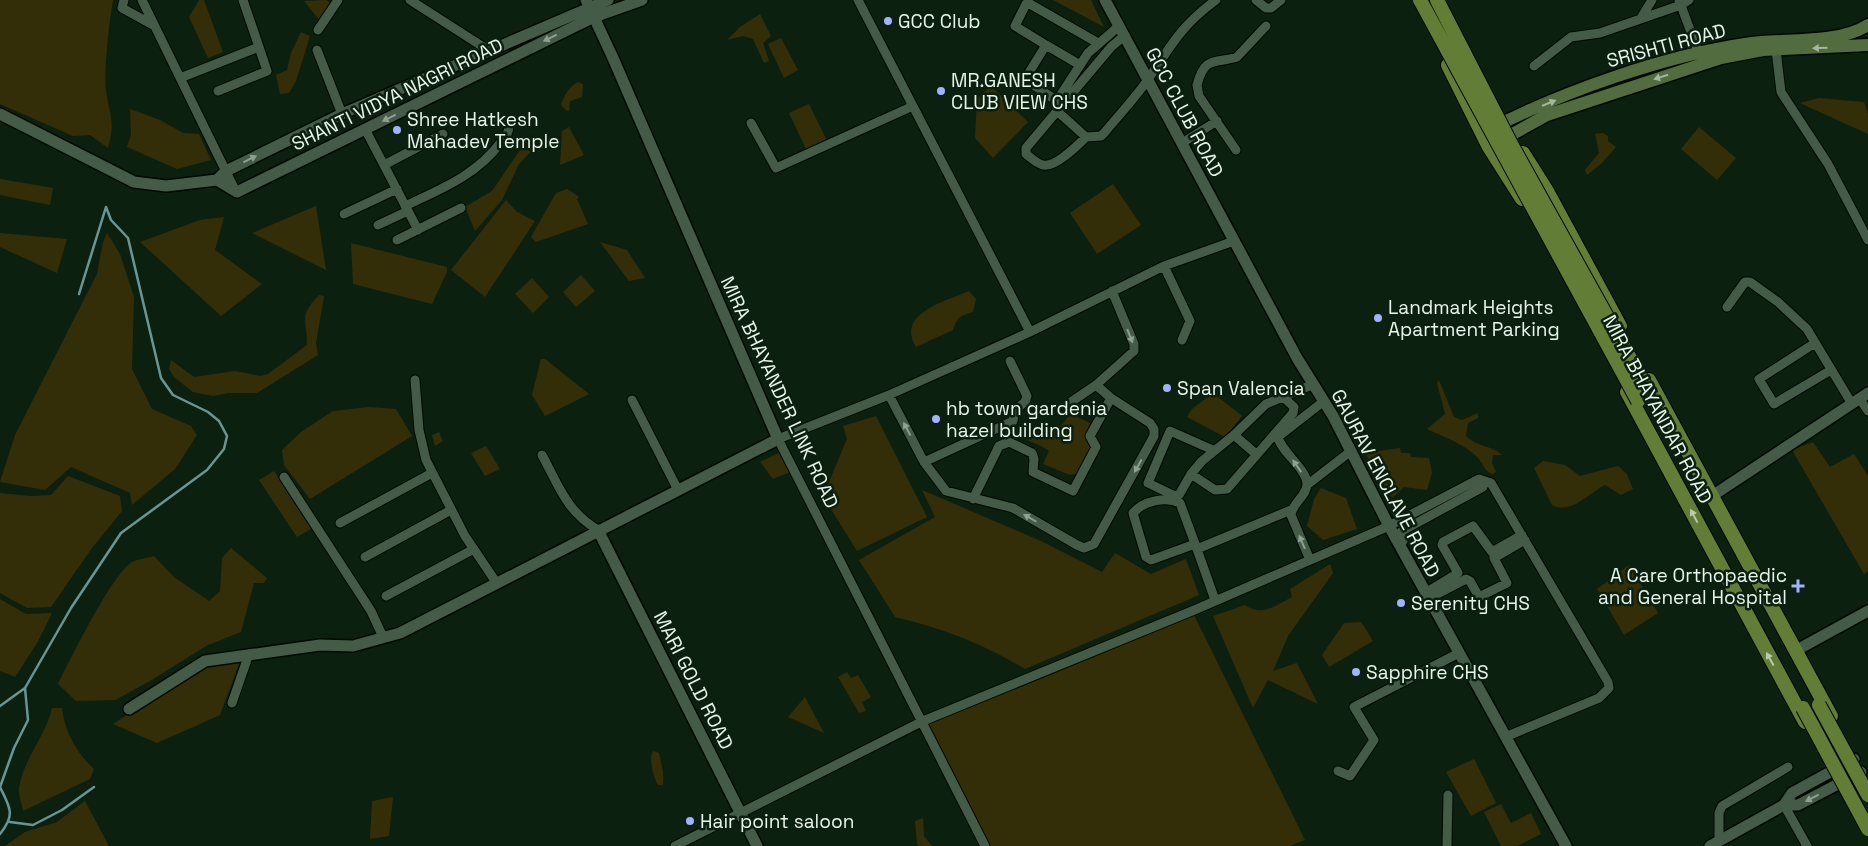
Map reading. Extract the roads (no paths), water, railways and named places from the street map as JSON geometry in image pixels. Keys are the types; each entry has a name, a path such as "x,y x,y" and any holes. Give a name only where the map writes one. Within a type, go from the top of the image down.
{"main road":[{"name":"MIRA BHAYANDAR ROAD","path":"1414,0 1489,147 1524,204 1868,837"},
{"path":"1420,0 1645,398 1681,439"},
{"path":"1437,0 1645,398 1659,452"},
{"name":"MIRA BHAYANDAR ROAD","path":"1442,0 1508,128 1546,191 1863,775"},
{"name":"SRISHTI ROAD","path":"1489,147 1508,128 1630,71 1699,54 1851,33 1868,25"},
{"name":"SRISHTI ROAD","path":"1482,133 1508,128 1740,49 1776,50 1868,45"},
{"path":"1630,71 1634,85"},
{"path":"1806,670 1810,687 1868,795"},
{"path":"1784,683 1803,708 1868,829"},
{"path":"1850,803 1863,775"},
{"path":"1850,803 1868,801"}],"street":[{"path":"124,0 122,8 153,25"},
{"path":"142,0 236,192"},
{"path":"218,91 267,71 243,0"},
{"path":"318,30 338,0"},
{"path":"410,0 488,50"},
{"path":"590,8 608,0"},
{"path":"590,8 642,0"},
{"path":"858,0 1030,332"},
{"name":"GCC CLUB ROAD","path":"1105,0 1234,241"},
{"path":"1122,31 1111,48 1026,148 1026,154 1040,164 1049,165 1074,150 1086,137 1101,136 1148,80 1170,43 1192,17 1216,0"},
{"path":"1256,0 1266,8 1273,6 1281,0"},
{"path":"1641,18 1652,0"},
{"path":"1534,66 1571,37 1600,33 1689,0"},
{"path":"1680,3 1699,54"},
{"path":"1080,65 1015,26 1026,4 1098,43"},
{"name":"SHANTI VIDYA NAGRI ROAD","path":"217,180 226,171 342,114 590,8"},
{"name":"SHANTI VIDYA NAGRI ROAD","path":"236,192 365,129 590,8"},
{"name":"MIRA BHAYANDER LINK ROAD","path":"590,8 778,439 985,846"},
{"path":"1236,150 1197,91 1199,77 1212,61 1237,57 1266,26"},
{"path":"1046,45 1025,79 1054,99 1058,99 1080,65 1098,43 1122,31"},
{"path":"180,78 259,47"},
{"path":"317,50 342,114"},
{"path":"1776,50 1781,92 1828,164 1868,240"},
{"path":"751,123 776,168 913,106"},
{"path":"1057,111 1086,137"},
{"path":"0,114 99,166 134,182 166,186 217,180 236,192"},
{"path":"378,225 467,176 492,155 509,132 509,125 504,120 498,120"},
{"path":"1182,143 1217,121"},
{"path":"365,129 418,230"},
{"path":"384,165 443,134"},
{"path":"344,214 397,189"},
{"path":"397,240 462,208"},
{"path":"130,709 205,661 320,645 352,646 400,633 496,582 778,439 889,395 1030,332 1164,266 1234,241"},
{"name":"GAURAV ENCLAVE ROAD","path":"1234,241 1297,358 1324,401 1427,596 1566,846"},
{"path":"1164,266 1190,321 1182,340"},
{"path":"1727,307 1745,282 1750,282 1778,302 1807,329 1831,370 1860,398 1868,411"},
{"path":"1071,402 1096,385 1134,351 1134,344 1112,291"},
{"path":"1815,342 1759,379 1774,404 1831,370"},
{"path":"924,462 1013,421 1015,410 1025,402 1026,396 1010,361"},
{"path":"415,380 419,430 426,460 451,510 496,582"},
{"path":"1213,450 1172,431 1167,433 1148,483 1177,496 1190,474 1213,450 1234,435 1266,404 1314,384"},
{"path":"889,395 924,462 946,490 973,499 1013,508 1084,548 1094,544 1154,436 1150,423 1111,398 1096,385"},
{"path":"1190,474 1215,490 1227,489 1293,413 1294,407 1283,397"},
{"path":"973,499 999,446 1009,442 1032,453 1034,459 1033,472 1073,491 1096,447 1090,436 1111,398"},
{"path":"1712,496 1860,398"},
{"path":"632,400 678,490"},
{"path":"1307,485 1306,479 1278,437 1324,401"},
{"path":"1234,435 1256,454"},
{"path":"1215,600 1196,546 1182,506 1176,500 1160,499 1133,512 1146,556 1151,560 1196,546 1292,510 1307,485 1351,451"},
{"path":"542,455 571,508 581,520 598,530"},
{"path":"340,524 432,473"},
{"path":"284,477 371,611 383,637"},
{"path":"675,846 923,721 1389,526 1479,479 1491,483 1608,682 1609,688 1599,698 1505,737"},
{"path":"1462,487 1467,495"},
{"path":"1399,544 1403,542 1400,534 1402,531 1483,487"},
{"path":"364,558 451,510"},
{"path":"1292,510 1294,524 1310,560"},
{"path":"1427,596 1458,573 1442,545 1443,542 1473,526 1492,552 1523,538"},
{"name":"MARI GOLD ROAD","path":"598,530 757,846"},
{"path":"1427,596 1466,580 1470,581 1479,597 1507,583 1494,558 1523,538"},
{"path":"386,596 474,549"},
{"path":"1795,650 1868,611"},
{"path":"1338,770 1350,776 1374,740 1354,707 1459,653"},
{"path":"232,703 249,654"},
{"path":"1714,844 1722,806 1788,767"},
{"path":"1714,844 1784,805 1798,805 1835,778 1863,775"},
{"path":"1447,846 1448,795"},
{"path":"1784,805 1807,846"}],"waterway":[{"path":"0,706 25,688 71,608 121,533 207,470 224,449 227,436 219,421 208,412 173,395 161,378 128,238 111,220 106,207 79,294"},
{"path":"0,834 10,816 9,806 0,787 14,748 28,720 25,688"},
{"path":"10,822 33,825 62,810 94,787"}],"place":[{"name":"GCC Club","path":"888,21"},
{"name":"MR.GANESH CLUB VIEW CHS","path":"941,91"},
{"name":"Shree Hatkesh Mahadev Temple","path":"397,130"},
{"name":"Landmark Heights Apartment Parking","path":"1378,318"},
{"name":"Span Valencia","path":"1167,388"},
{"name":"hb town gardenia hazel building","path":"936,419"},
{"name":"A Care Orthopaedic and General Hospital","path":"1798,586"},
{"name":"Serenity CHS","path":"1401,603"},
{"name":"Sapphire CHS","path":"1356,672"},
{"name":"Hair point saloon","path":"690,821"}]}
